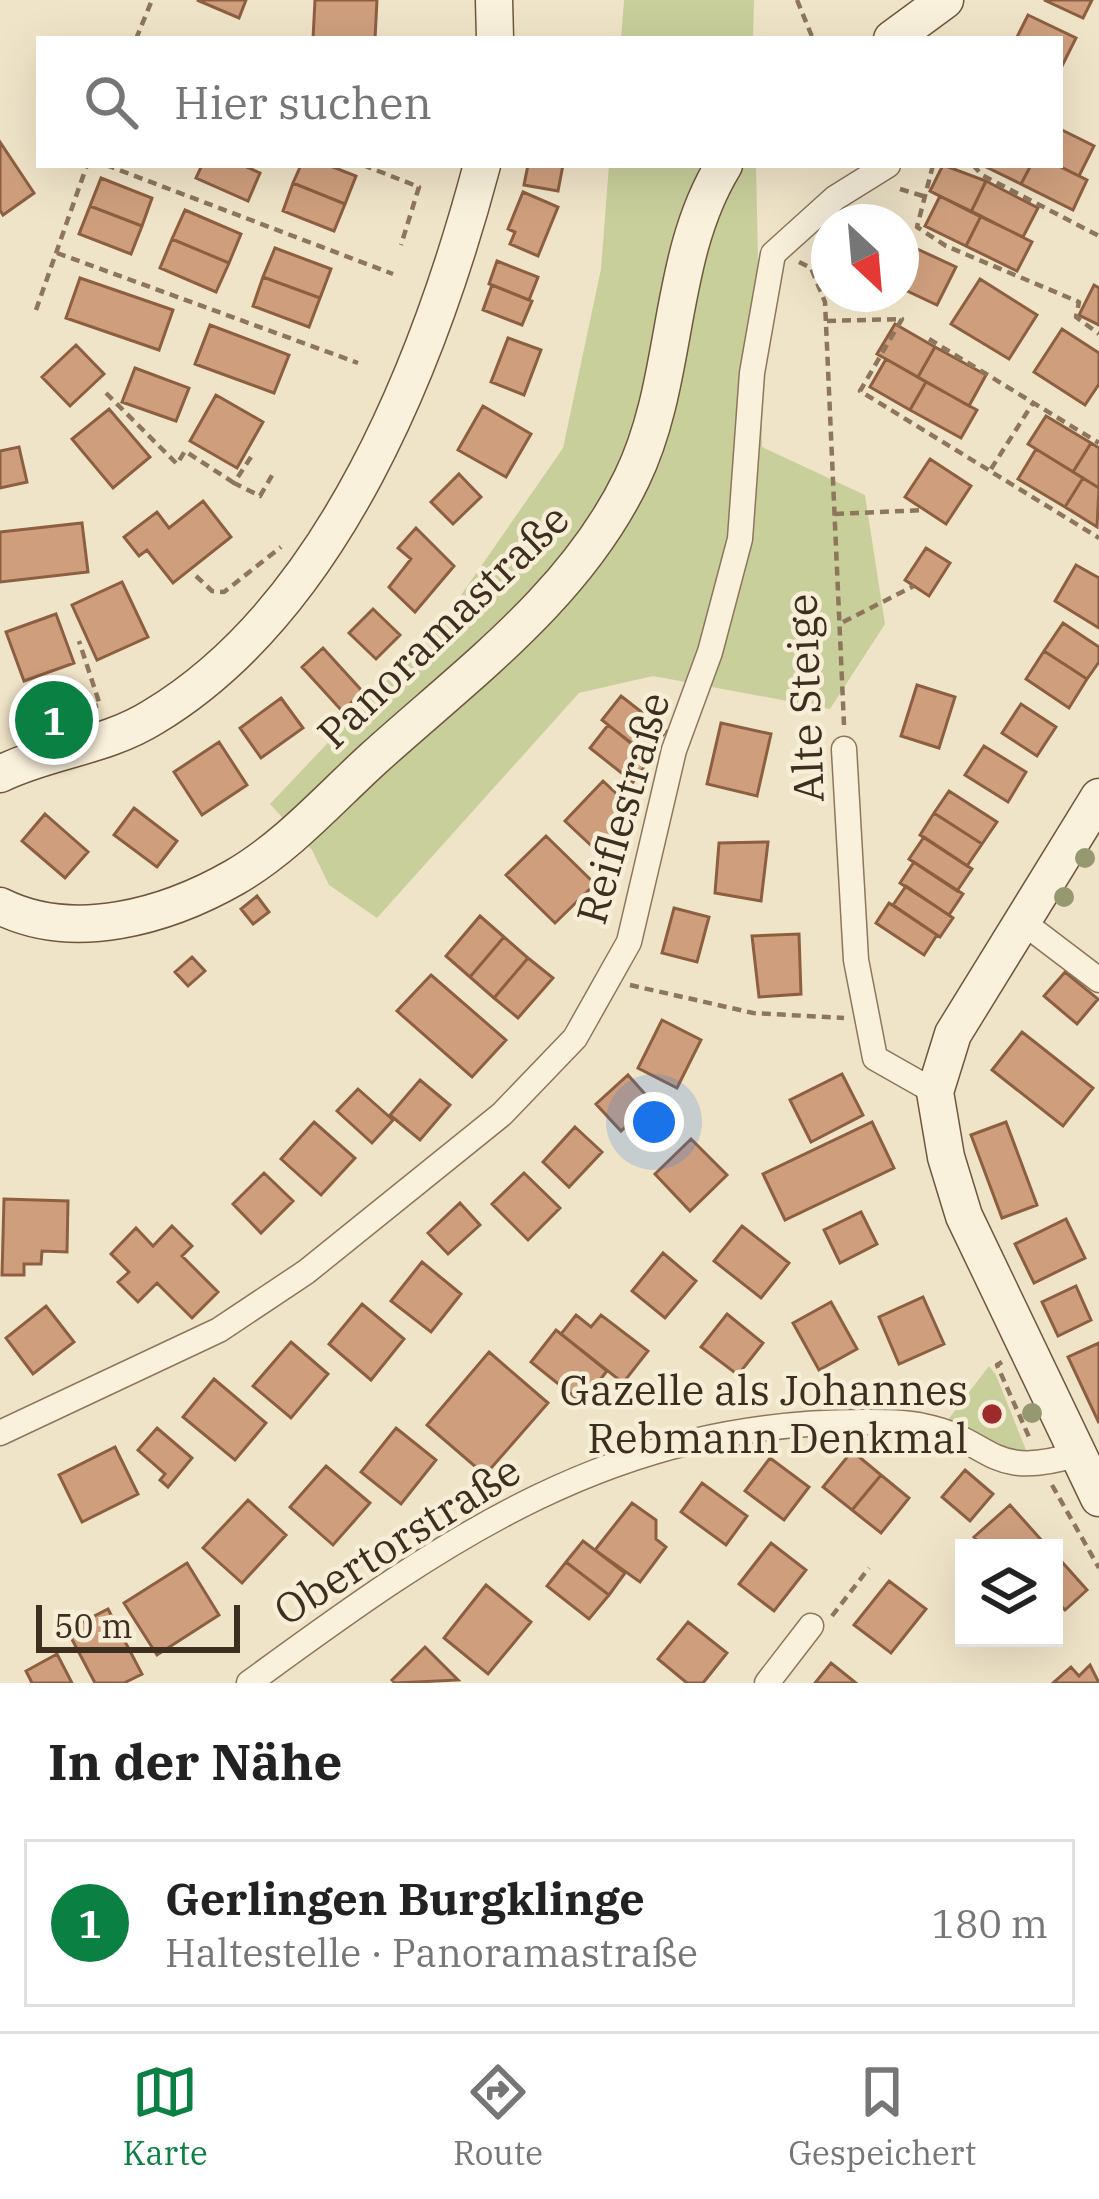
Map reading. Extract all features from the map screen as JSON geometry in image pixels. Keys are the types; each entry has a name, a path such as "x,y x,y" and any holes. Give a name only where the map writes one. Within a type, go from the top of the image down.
{"main road":[{"path":"494,0 495,36"},
{"path":"896,36 945,0"},
{"path":"0,774 121,735 180,700 237,650 299,578 407,391 481,168"},
{"name":"Panoramastraße","path":"0,906 64,924 109,921 154,913 238,875 442,698 577,570 607,529 661,411 691,246 723,168"},
{"path":"1099,797 953,1034 935,1092 946,1157 964,1216 1099,1498"}],"street":[{"name":"Reiflestraße","path":"0,1432 219,1330 306,1272 502,1114 575,1038 628,942 674,751 710,652 740,538 752,373 773,254 835,198 889,176"},
{"name":"Alte Steige","path":"844,749 856,960 875,1058 935,1092"},
{"path":"1024,923 1099,980"},
{"name":"Obertorstraße","path":"249,1683 365,1598 524,1501 641,1451 788,1426 869,1422 927,1426 999,1462 1042,1466 1078,1454"},
{"path":"767,1683 811,1626"}],"path":[{"path":"137,36 152,0"},
{"path":"797,0 812,36"},
{"path":"36,310 87,168"},
{"path":"114,168 393,274"},
{"path":"370,168 419,188 401,245"},
{"path":"932,168 917,227 946,246 1079,302 1076,317 1099,334"},
{"path":"978,168 1099,236"},
{"path":"889,176 923,196"},
{"path":"57,253 358,363"},
{"name":"Alte Steige","path":"824,312 843,622 844,749"},
{"path":"827,322 902,319 860,392 1099,538"},
{"path":"929,339 1099,443"},
{"path":"106,393 177,464 185,451 260,496 274,472"},
{"path":"991,469 1033,403"},
{"path":"234,483 251,457"},
{"path":"835,514 924,510"},
{"path":"196,576 212,591 224,592 286,543"},
{"path":"843,622 914,586"},
{"path":"18,703 27,716 100,705 79,641"},
{"path":"48,687 60,714"},
{"path":"608,979 753,1013 867,1019"},
{"path":"811,1626 832,1616 869,1568"}],"green space":[{"path":"624,0 754,0 753,36 621,36"},
{"path":"609,168 756,168 762,447 865,495 885,624 830,709 653,676 579,693 377,918 329,885 312,850 270,804 443,621 563,448 601,269"},
{"path":"989,1366 1026,1450 1010,1452 947,1421"}],"building":[{"path":"197,0 246,0 239,18"},
{"path":"315,0 377,0 375,36 313,36"},
{"path":"1044,0 1092,0 1083,18"},
{"path":"1028,15 1076,38 1063,64 1063,36 1018,36"},
{"path":"1063,130 1094,146 1079,176 1063,168"},
{"path":"0,142 34,193 3,215 0,210"},
{"path":"201,168 249,168 260,173 248,201 196,178"},
{"path":"300,168 336,168 356,176 345,204 293,183"},
{"path":"527,168 562,168 558,191 524,185"},
{"path":"942,168 986,181 971,212 930,191"},
{"path":"988,168 1029,168 1021,184"},
{"path":"1029,168 1063,168 1087,180 1073,210 1021,184"},
{"path":"101,178 152,198 142,226 90,206"},
{"path":"986,181 1038,208 1023,237 971,212"},
{"path":"293,183 345,204 334,231 283,211"},
{"path":"523,192 558,207 538,256 510,244 515,232 508,229"},
{"path":"940,196 981,216 966,246 925,226"},
{"path":"90,206 142,226 131,254 79,234"},
{"path":"185,210 241,234 229,263 172,239"},
{"path":"981,216 1032,242 1017,271 966,246"},
{"path":"172,239 229,263 216,292 160,268"},
{"path":"275,248 331,269 320,298 263,277"},
{"path":"919,250 956,267 937,305 919,296"},
{"path":"497,261 538,277 529,300 489,284"},
{"path":"263,277 320,298 309,327 253,306"},
{"path":"80,278 173,310 159,350 66,318"},
{"path":"980,279 1037,315 1009,359 951,324"},
{"path":"492,285 532,301 522,325 483,310"},
{"path":"1094,285 1099,288 1099,325 1079,315"},
{"path":"895,324 935,347 918,377 877,354"},
{"path":"210,325 289,355 274,393 195,364"},
{"path":"1062,329 1099,353 1099,384 1085,405 1034,372"},
{"path":"508,338 541,350 524,395 491,382"},
{"path":"76,345 104,374 70,406 42,377"},
{"path":"935,347 986,375 969,406 918,377"},
{"path":"886,359 926,382 910,410 870,387"},
{"path":"135,368 189,388 176,421 122,402"},
{"path":"926,382 977,410 961,438 910,410"},
{"path":"216,395 263,422 237,468 190,441"},
{"path":"483,406 531,434 506,477 458,450"},
{"path":"109,409 150,457 113,488 72,439"},
{"path":"1046,416 1091,443 1073,472 1028,444"},
{"path":"1091,443 1099,448 1099,488 1073,472"},
{"path":"19,447 27,482 0,488 0,451"},
{"path":"1036,449 1083,478 1065,507 1018,479"},
{"path":"930,459 971,486 946,524 905,497"},
{"path":"459,474 481,497 453,524 431,502"},
{"path":"1083,478 1099,488 1097,527 1065,507"},
{"path":"203,501 231,537 173,583 147,550 139,556 124,537 157,512 169,528"},
{"path":"82,523 88,572 0,582 0,532"},
{"path":"416,528 454,566 415,612 389,587 411,559 398,548"},
{"path":"926,548 950,563 929,596 905,580"},
{"path":"1076,565 1099,578 1099,628 1055,601"},
{"path":"122,582 148,637 97,660 72,605"},
{"path":"373,609 400,635 376,659 349,633"},
{"path":"56,614 74,663 24,681 6,632"},
{"path":"1063,623 1099,647 1099,662 1087,679 1044,651"},
{"path":"323,648 363,692 342,711 302,667"},
{"path":"1044,651 1087,679 1069,708 1026,679"},
{"path":"917,685 955,697 939,748 901,736"},
{"path":"621,696 666,731 647,756 602,720"},
{"path":"281,698 303,728 261,758 240,728"},
{"path":"1021,704 1056,727 1037,756 1002,733"},
{"path":"721,723 771,734 757,796 707,784"},
{"path":"608,725 651,758 633,782 590,748"},
{"path":"219,742 247,785 202,815 174,772"},
{"path":"984,746 1026,772 1008,802 965,775"},
{"path":"603,781 637,813 599,853 565,821"},
{"path":"949,791 997,822 982,844 934,813"},
{"path":"134,808 177,841 157,867 114,835"},
{"path":"934,813 982,844 967,866 920,835"},
{"path":"45,814 88,852 65,878 22,841"},
{"path":"546,836 595,884 555,923 506,875"},
{"path":"924,837 972,869 957,891 909,859"},
{"path":"768,842 761,901 715,893 719,843"},
{"path":"914,862 963,894 949,915 900,883"},
{"path":"906,886 953,918 940,937 893,905"},
{"path":"257,896 269,912 253,924 241,909"},
{"path":"889,903 937,935 924,955 876,923"},
{"path":"674,908 709,917 697,962 662,953"},
{"path":"480,916 504,937 470,977 446,956"},
{"path":"799,934 801,994 759,997 752,936"},
{"path":"504,937 528,958 494,998 470,977"},
{"path":"192,957 205,971 188,986 175,972"},
{"path":"528,958 553,978 518,1018 494,998"},
{"path":"1065,972 1098,999 1077,1024 1044,996"},
{"path":"431,975 506,1040 472,1077 397,1011"},
{"path":"662,1020 701,1040 677,1088 638,1068"},
{"path":"1022,1032 1093,1088 1063,1126 992,1070"},
{"path":"842,1074 863,1115 811,1142 790,1100"},
{"path":"628,1075 652,1102 621,1131 596,1104"},
{"path":"420,1080 450,1105 420,1140 390,1115"},
{"path":"358,1089 393,1120 372,1143 337,1111"},
{"path":"314,1122 355,1158 321,1195 281,1159"},
{"path":"872,1122 894,1168 785,1220 763,1174"},
{"path":"1006,1122 1037,1205 1002,1218 971,1135"},
{"path":"575,1127 602,1152 569,1187 543,1162"},
{"path":"691,1139 727,1175 690,1211 655,1174"},
{"path":"264,1173 293,1201 261,1233 233,1204"},
{"path":"524,1173 560,1208 528,1240 492,1204"},
{"path":"4,1199 68,1201 67,1252 42,1251 41,1264 24,1264 24,1275 2,1275"},
{"path":"460,1203 480,1225 448,1254 428,1233"},
{"path":"861,1212 877,1244 840,1263 824,1230"},
{"path":"1066,1219 1085,1258 1034,1283 1015,1244"},
{"path":"172,1226 192,1246 182,1256 218,1292 192,1318 157,1283 138,1302 118,1282 129,1272 111,1254 136,1228 153,1246"},
{"path":"742,1226 789,1263 761,1298 714,1261"},
{"path":"663,1253 696,1281 665,1318 632,1291"},
{"path":"422,1262 461,1294 431,1332 391,1301"},
{"path":"1076,1286 1091,1320 1058,1336 1042,1302"},
{"path":"923,1297 944,1344 899,1364 879,1317"},
{"path":"831,1302 857,1349 819,1370 793,1323"},
{"path":"362,1304 404,1339 371,1380 329,1344"},
{"path":"46,1306 74,1342 33,1374 6,1338"},
{"path":"727,1314 763,1343 738,1375 701,1347"},
{"path":"576,1315 591,1327 601,1315 648,1351 623,1383 561,1334"},
{"path":"556,1330 607,1371 582,1403 531,1362"},
{"path":"291,1342 328,1374 291,1418 253,1386"},
{"path":"1099,1343 1099,1423 1068,1357"},
{"path":"489,1352 548,1403 485,1475 427,1425"},
{"path":"214,1379 266,1423 235,1460 183,1417"},
{"path":"157,1428 192,1458 168,1487 160,1480 165,1474 138,1450"},
{"path":"396,1428 436,1460 401,1504 361,1472"},
{"path":"115,1447 138,1494 82,1522 59,1475"},
{"path":"852,1451 881,1475 852,1510 823,1487"},
{"path":"770,1458 809,1487 784,1520 745,1491"},
{"path":"326,1466 370,1503 333,1545 290,1507"},
{"path":"965,1470 993,1494 970,1521 942,1497"},
{"path":"881,1475 909,1498 881,1533 852,1510"},
{"path":"702,1483 747,1516 726,1545 681,1512"},
{"path":"248,1500 286,1535 242,1583 203,1548"},
{"path":"632,1503 656,1520 656,1539 666,1547 640,1582 595,1550"},
{"path":"1010,1505 1040,1539 976,1539"},
{"path":"583,1541 625,1573 609,1595 566,1562"},
{"path":"771,1543 806,1570 774,1611 739,1584"},
{"path":"566,1562 609,1595 589,1619 547,1586"},
{"path":"187,1563 219,1615 157,1655 124,1603"},
{"path":"1063,1563 1087,1590 1063,1608"},
{"path":"889,1581 926,1609 891,1653 854,1625"},
{"path":"486,1585 531,1622 488,1674 444,1638"},
{"path":"108,1609 142,1674 124,1683 95,1683 67,1630"},
{"path":"688,1622 727,1653 703,1683 687,1683 658,1659"},
{"path":"425,1647 458,1680 395,1683 392,1680"},
{"path":"57,1654 72,1683 32,1683 26,1671"},
{"path":"831,1663 856,1683 815,1683"},
{"path":"1090,1665 1099,1683 1053,1683 1071,1667 1079,1676"}],"place":[{"name":"Gerlingen Burgklinge","path":"54,720"},
{"name":"Gazelle als Johannes Rebmann Denkmal","path":"992,1414"}]}
